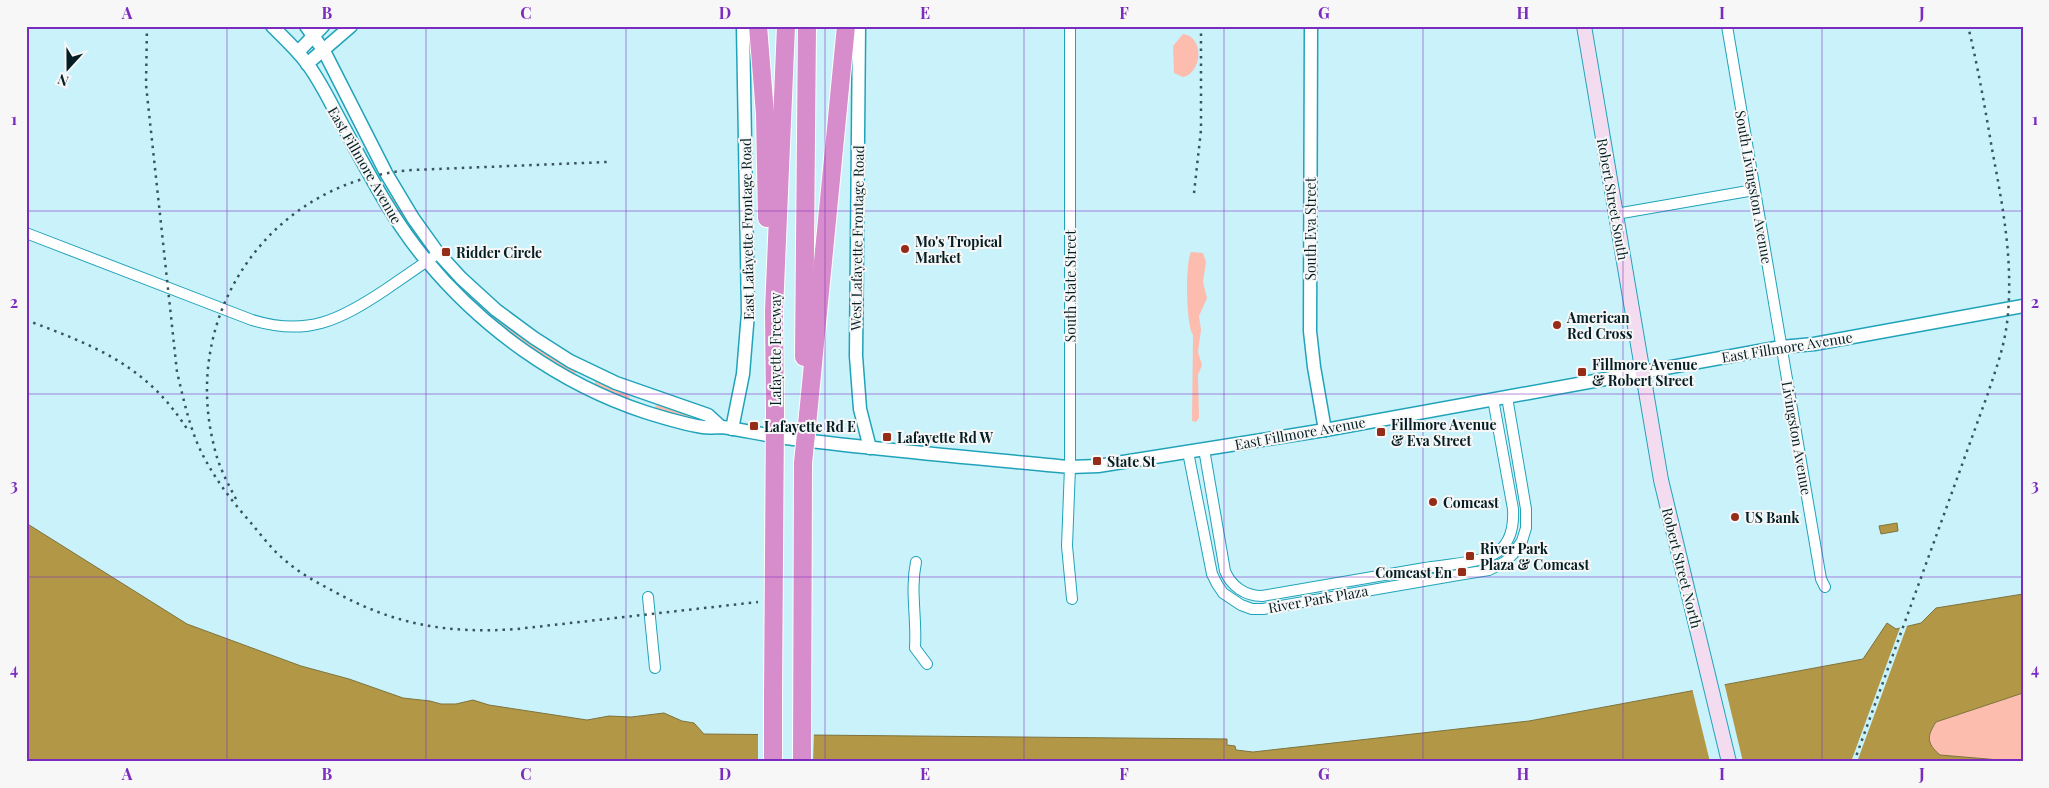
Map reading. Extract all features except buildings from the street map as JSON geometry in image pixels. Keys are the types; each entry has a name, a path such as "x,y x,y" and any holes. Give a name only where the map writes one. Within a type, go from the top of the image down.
{"highway":[{"path":"758,26 765,114 768,266 774,311"},
{"name":"Lafayette Freeway","path":"773,762 774,311 786,26"},
{"name":"Lafayette Freeway","path":"805,415 808,26"},
{"path":"802,762 803,463 805,415 846,26"}],"main road":[{"name":"Robert Street South","path":"1584,26 1642,372"},
{"name":"Robert Street North","path":"1642,372 1665,499 1729,762"}],"street":[{"name":"East Fillmore Avenue","path":"272,26 308,64 385,204 427,261 467,304 495,329 532,357 570,379 605,397 643,412 680,423 706,428 726,428 870,448 1070,467 1098,466 1325,430 1781,347 1814,344 2023,306"},
{"path":"308,64 351,26"},
{"name":"East Lafayette Frontage Road","path":"726,428 743,374 748,313 743,26"},
{"name":"West Lafayette Frontage Road","path":"859,26 856,356 860,409 870,448"},
{"name":"South State Street","path":"1070,26 1070,467 1068,546 1072,599"},
{"name":"South Eva Street","path":"1311,26 1310,331 1325,430"},
{"name":"South Livingston Avenue","path":"1727,26 1781,347"},
{"name":"East Fillmore Avenue","path":"314,29 386,173 413,218 438,253 461,278 496,310 570,361 616,383 708,415 726,428"},
{"path":"298,52 314,29"},
{"path":"1616,214 1754,190"},
{"path":"26,234 252,320 298,328 317,325 348,314 438,253"},
{"name":"Livingston Avenue","path":"1781,347 1821,579 1825,586"},
{"name":"River Park Plaza","path":"1188,452 1212,574 1223,593 1241,605 1263,609 1489,570 1505,562 1522,540 1526,528 1526,509 1507,397"},
{"name":"River Park Plaza","path":"1204,449 1225,571 1232,584 1246,594 1262,596 1456,563 1492,556 1504,546 1513,526 1512,505 1492,399"},
{"path":"916,562 912,581 917,627 915,648 927,664"},
{"path":"648,597 655,668"}],"shaded area":[{"path":"1183,34 1195,41 1198,55 1194,69 1183,77 1174,73 1173,46"},
{"path":"395,198 424,242 423,244 420,243 391,200"},
{"path":"1191,252 1203,253 1206,262 1203,282 1207,298 1199,316 1201,330 1198,352 1202,365 1198,375 1199,418 1196,422 1192,421 1193,335 1189,320 1187,294"},
{"path":"456,282 575,370 576,373 573,374 526,344 469,298 456,285"},
{"path":"595,381 630,397 628,399 595,385"},
{"path":"658,405 689,417 656,409 655,406"},
{"path":"26,523 187,624 301,666 349,679 403,698 441,704 456,704 473,700 489,705 587,720 609,716 631,717 664,713 682,721 694,723 704,734 1227,739 1227,745 1235,746 1236,750 1253,752 1529,721 1863,659 1887,623 1896,629 1921,623 1936,608 2023,594 2023,693 1936,722 1929,739 1932,747 1940,755 2023,762 26,762"},
{"path":"1897,523 1898,531 1881,534 1879,526"},
{"path":"2023,693 2023,762 1945,757 1935,752 1932,748 1929,740 1931,730 1936,722"}],"pier":[{"path":"1901,625 1907,626 1857,762 1851,762"},
{"path":"1724,682 1743,762 1710,762 1692,688"},
{"path":"758,732 814,732 813,762 758,762"}],"railway":[{"path":"147,26 146,85 177,372 184,400 198,445 215,476 236,505 282,558 310,578 357,603 401,620 445,628 468,630 517,629 758,602"},
{"path":"1194,193 1201,130 1201,26"},
{"path":"1854,762 1987,396 2006,332 2009,301 2006,236 1984,103 1968,26"},
{"path":"236,499 220,467 214,446 207,396 211,347 225,302 248,261 279,226 318,198 362,179 412,170 607,162"},
{"path":"26,320 98,349 138,374 173,409 189,432"}],"place":[{"name":"Mo's Tropical Market","path":"905,249"},
{"name":"Ridder Circle","path":"446,252"},
{"name":"American Red Cross","path":"1557,325"},
{"name":"Fillmore Avenue & Robert Street","path":"1582,372"},
{"name":"Lafayette Rd E","path":"754,426"},
{"name":"Fillmore Avenue & Eva Street","path":"1381,432"},
{"name":"Lafayette Rd W","path":"887,437"},
{"name":"State St","path":"1097,461"},
{"name":"Comcast","path":"1433,502"},
{"name":"US Bank","path":"1735,517"},
{"name":"River Park Plaza & Comcast","path":"1470,556"},
{"name":"Comcast En","path":"1462,572"}]}
